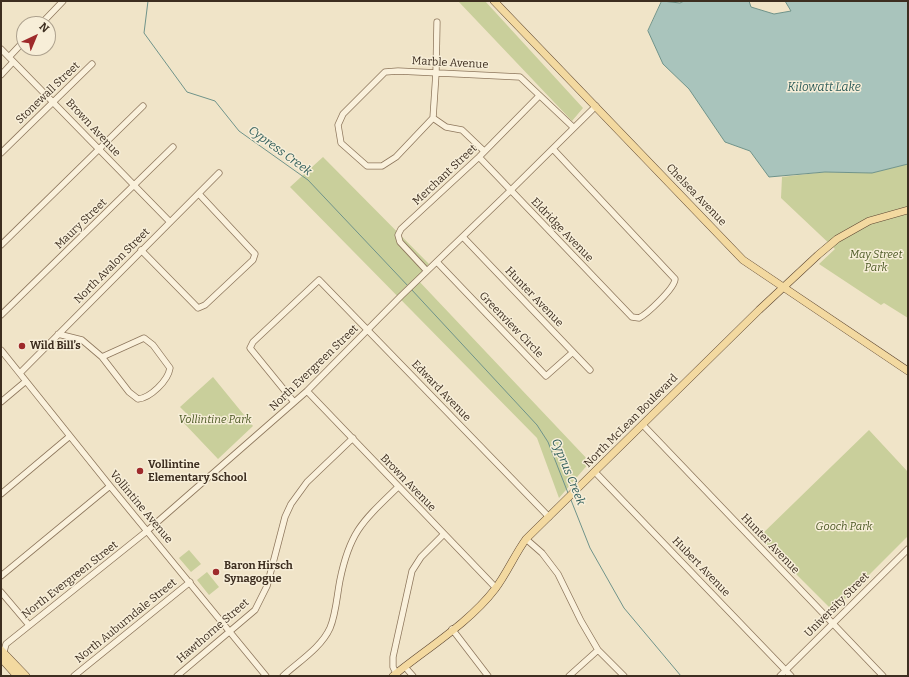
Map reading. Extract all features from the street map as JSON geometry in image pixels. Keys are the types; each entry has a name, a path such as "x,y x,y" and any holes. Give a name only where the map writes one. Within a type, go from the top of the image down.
{"main road":[{"name":"Chelsea Avenue","path":"494,1 743,260 908,371"},
{"name":"North McLean Boulevard","path":"394,675 406,667 479,607 496,588 513,557 526,539 783,288 837,239 869,221 908,210"},
{"path":"2,656 17,676"},
{"path":"2,656 26,676"}],"street":[{"path":"49,16 64,1"},
{"path":"437,22 433,118 446,127 462,130 484,151"},
{"name":"Brown Avenue","path":"1,49 170,222"},
{"path":"9,57 16,50"},
{"path":"1,74 14,62"},
{"name":"Stonewall Street","path":"1,152 92,64"},
{"name":"Marble Avenue","path":"433,118 396,157 382,166 367,166 341,143 338,125 343,114 385,72 398,71 520,77 573,127"},
{"name":"Merchant Street","path":"427,271 400,242 398,235 401,229 479,157 539,96"},
{"path":"1,245 142,106"},
{"name":"North Evergreen Street","path":"2,656 6,644 148,531 307,391 401,296 596,106"},
{"name":"Maury Street","path":"1,315 173,147"},
{"name":"Eldridge Avenue","path":"479,157 632,317 642,317 670,290 675,283 675,279 553,149"},
{"name":"North Avalon Street","path":"20,373 219,173"},
{"path":"141,250 198,308 205,305 253,260 255,254 199,194"},
{"name":"Hunter Avenue","path":"463,237 590,370"},
{"name":"Greenview Circle","path":"437,262 546,376 573,352"},
{"name":"Edward Avenue","path":"294,402 250,348 253,342 319,280 549,517"},
{"path":"58,334 82,340 102,357 129,392 138,399 149,396 169,372 168,364 153,345 144,338 102,357"},
{"name":"Vollintine Avenue","path":"1,350 110,486 231,631 266,676"},
{"path":"1,402 26,381"},
{"name":"Brown Avenue","path":"307,391 496,588"},
{"name":"Hunter Avenue","path":"643,425 883,676"},
{"path":"1,494 70,436"},
{"name":"Hawthorne Street","path":"177,676 255,610 264,594 285,517 298,494 307,482 353,438"},
{"name":"Hubert Avenue","path":"596,472 791,676"},
{"path":"1,576 110,486"},
{"path":"283,676 315,648 330,628 345,554 352,538 364,520 398,487"},
{"path":"394,675 393,657 412,571 421,557 444,534"},
{"path":"526,539 542,553 558,574 581,621 598,650 624,676"},
{"name":"University Street","path":"780,676 908,548"},
{"name":"North Auburndale Street","path":"74,676 190,582"},
{"path":"1,592 29,625"},
{"path":"452,629 488,676"},
{"path":"569,676 598,650"},
{"path":"406,667 414,676"}],"green space":[{"path":"458,1 485,1 583,108 572,121"},
{"path":"323,157 429,264 416,278 590,462 559,498 537,438 290,187"},
{"name":"May Street Park","path":"908,164 908,318 884,303 881,305 819,264 835,249 781,198 782,177 825,172 872,173"},
{"name":"Vollintine Park","path":"213,377 253,426 218,459 181,420 187,414 180,407"},
{"name":"Gooch Park","path":"869,430 908,472 908,536 833,611 759,537"},
{"path":"189,550 201,564 191,572 179,558"},
{"path":"207,572 219,587 209,595 197,580"}],"water":[{"name":"Kilowatt Lake","path":"662,1 680,3 684,1 749,1 751,7 774,14 791,11 785,1 908,1 908,164 872,173 825,172 769,177 750,151 725,142 689,89 663,64 648,31"}],"waterway":[{"name":"Cypress Creek","path":"148,1 144,33 187,92 215,101 239,131 308,180 409,287"},
{"name":"Cyprus Creek","path":"411,289 537,425 548,442 568,493"},
{"name":"Cyprus Creek","path":"571,500 590,548 624,608 681,676"}],"place":[{"name":"Wild Bill’s","path":"22,346"},
{"name":"Vollintine Elementary School","path":"140,471"},
{"name":"Baron Hirsch Synagogue","path":"216,572"}]}
